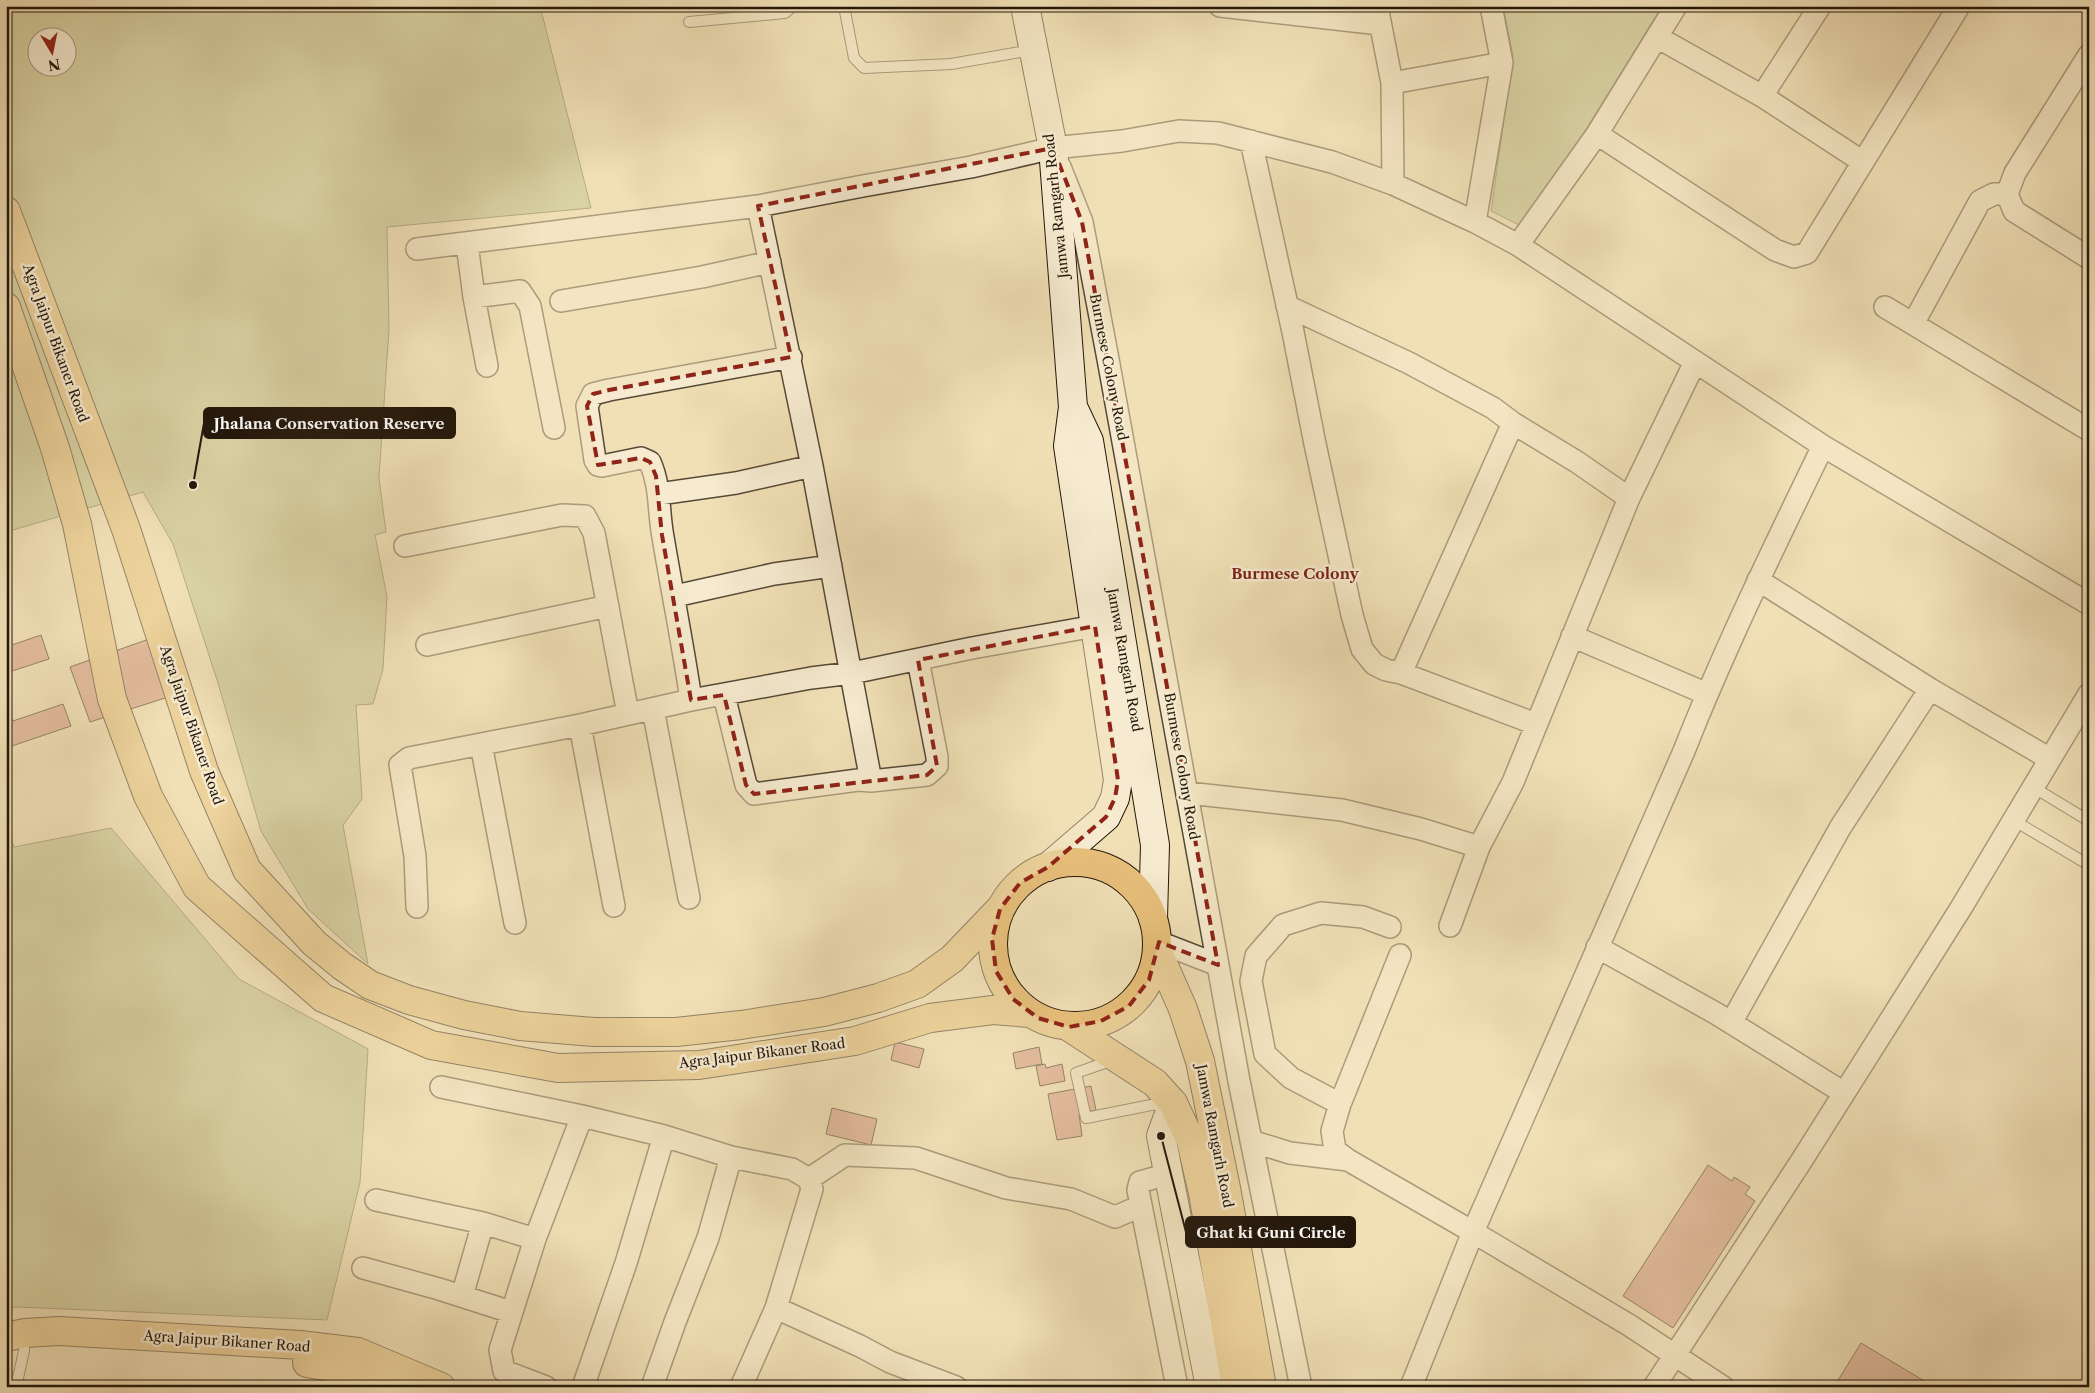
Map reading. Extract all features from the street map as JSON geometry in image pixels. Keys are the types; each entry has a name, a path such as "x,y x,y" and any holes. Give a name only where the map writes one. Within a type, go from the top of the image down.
{"highway":[{"name":"Agra Jaipur Bikaner Road","path":"6,211 126,529 204,771 247,870 314,943 342,966 370,985 410,1000 464,1016 520,1026 594,1032 676,1032 741,1025 824,1012 878,998 917,984 952,959 1000,909"},
{"name":"Agra Jaipur Bikaner Road","path":"6,307 55,448 77,524 112,699 148,796 197,887 323,998 431,1045 558,1068 699,1064 855,1041 930,1018 993,1010 1030,1012"},
{"path":"1070,1027 1101,1021 1129,1006 1149,980 1155,936 1139,888 1111,868 1082,862 1048,867 1020,883 1000,909 992,939 996,971 1013,999 1038,1018 1070,1027 1155,1083 1173,1103 1191,1141 1203,1193 1236,1387"},
{"name":"Jamwa Ramgarh Road","path":"1155,936 1183,1008 1200,1061 1226,1188 1262,1387"},
{"name":"Agra Jaipur Bikaner Road","path":"15,1344 59,1331 320,1347 358,1352 441,1387"},
{"name":"Agra Jaipur Bikaner Road","path":"15,1344 94,1350 217,1354 307,1363 342,1369 392,1387"}],"main road":[{"name":"Jamwa Ramgarh Road","path":"1025,6 1032,50 1053,148 1073,407 1068,446 1118,780 1115,798 1106,817 1048,867"},
{"name":"Jamwa Ramgarh Road","path":"1073,407 1089,441 1146,784 1155,845 1155,936"},
{"path":"1173,1103 1161,1136 1210,1387"}],"street":[{"path":"1475,222 1502,63 1491,6"},
{"path":"1518,245 1597,134 1676,6"},
{"path":"1762,96 1820,6"},
{"path":"1597,134 1775,250 1794,257 1807,253 1959,6"},
{"path":"1232,7 1379,15 1392,83 1393,184"},
{"path":"1657,37 1762,96 1863,162"},
{"path":"2089,55 2014,173 2008,194 2014,211 2089,258"},
{"path":"1392,83 1502,63"},
{"path":"417,249 758,206 971,167 1053,148 1122,141 1179,131 1218,133 1332,162 1393,184 1475,222 1518,245 1823,446 2089,604"},
{"path":"1251,141 1336,546 1362,649 1374,664 1386,670 1401,673 1536,724"},
{"name":"Burmese Colony Road","path":"1053,148 1082,222 1251,1141 1301,1387"},
{"path":"1913,324 1980,201 1994,194 2008,194"},
{"path":"758,206 791,357 871,781"},
{"path":"467,244 474,297 487,366"},
{"path":"561,301 702,277 770,262"},
{"path":"474,297 520,291 530,306 554,428"},
{"path":"1287,306 1409,363 1494,408 1513,423 1577,462 1629,498"},
{"path":"1885,307 2089,430"},
{"path":"691,700 675,596 662,535 656,476 650,462 640,458 602,466 598,464 595,460 587,406 593,394 791,357"},
{"path":"1450,926 1480,847 1513,782 1629,498 1695,362"},
{"path":"1401,673 1513,423"},
{"path":"1411,1387 1473,1232 1684,751 1707,694 1758,580 1823,446"},
{"path":"659,494 736,482 812,466"},
{"path":"404,546 562,515 585,516 594,532 628,714"},
{"path":"675,596 774,574 831,566"},
{"path":"1758,580 1930,689 2050,759"},
{"path":"427,645 608,606"},
{"path":"417,907 415,856 400,764 409,758 580,725 691,700 811,678 852,674 1095,626"},
{"path":"1572,636 1707,694"},
{"path":"724,695 746,785 754,794 858,780 871,781 927,775 937,766 937,757 918,660"},
{"path":"1731,1023 1840,828 1930,689"},
{"path":"1654,1387 1961,908 2089,694"},
{"path":"653,709 689,898"},
{"path":"580,725 614,906"},
{"path":"481,744 516,923"},
{"path":"1188,793 1342,810 1421,828 1480,847"},
{"path":"1340,1104 1291,1078 1265,1054 1252,981 1256,956 1283,926 1321,913 1363,917 1390,927"},
{"path":"1155,936 1218,965"},
{"path":"1597,947 1731,1023 1844,1093"},
{"path":"1400,955 1340,1104 1332,1131 1335,1150 1348,1160 1629,1325 1723,1387"},
{"path":"441,1087 582,1116 664,1136 731,1158 792,1169 809,1179 812,1189 776,1308 741,1387"},
{"path":"546,1387 504,1371 500,1350 535,1238 582,1116"},
{"path":"583,1387 626,1263 664,1136"},
{"path":"1251,1141 1290,1153 1348,1160"},
{"path":"809,1179 845,1155 916,1158 1006,1188 1071,1199 1115,1217 1141,1206"},
{"path":"652,1387 708,1238 731,1158"},
{"path":"1168,1174 1140,1182 1138,1190 1177,1387"},
{"path":"376,1200 483,1223 535,1238"},
{"path":"462,1296 483,1223"},
{"path":"363,1268 512,1312"},
{"path":"776,1308 860,1346 890,1362 956,1387"}],"lane":[{"path":"689,22 785,12 793,6"},
{"path":"844,6 854,58 864,68 951,64 1032,50"},
{"path":"2033,787 2089,821"},
{"path":"2013,820 2089,865"},
{"path":"1118,1058 1076,1073 1086,1118 1151,1105 1173,1103"},
{"path":"15,1344 16,1387"}],"highlighted area":[{"path":"1053,148 1082,222 1218,965 1159,942 1149,980 1129,1006 1101,1021 1069,1027 1038,1018 1013,999 996,971 992,939 1000,909 1020,883 1048,867 1106,817 1115,798 1118,780 1095,626 918,660 937,766 927,775 754,794 746,785 724,695 691,700 662,535 656,476 650,462 641,458 598,465 587,406 593,394 609,390 791,357 758,206"}],"green space":[{"path":"6,6 540,6 591,208 387,227 389,329 379,478 386,532 375,535 387,597 383,669 373,704 356,705 362,799 343,825 368,964 308,909 261,831 218,683 173,544 143,492 6,532"},
{"path":"1503,6 1662,6 1525,228 1491,211 1513,56"},
{"path":"6,823 14,847 111,828 239,979 368,1049 360,1182 327,1320 16,1307 6,1309"}],"building":[{"path":"166,633 187,691 90,722 70,667"},
{"path":"41,635 49,659 6,673 6,647"},
{"path":"6,700 13,721 63,704 71,726 6,748"},
{"path":"895,1042 924,1049 919,1068 891,1060"},
{"path":"1039,1047 1042,1064 1016,1069 1013,1053"},
{"path":"1045,1064 1046,1068 1062,1064 1065,1081 1040,1086 1036,1066"},
{"path":"1091,1086 1096,1110 1079,1114 1082,1136 1057,1140 1048,1094"},
{"path":"832,1108 877,1119 871,1145 826,1134"},
{"path":"1708,1165 1732,1181 1734,1177 1750,1187 1745,1194 1755,1201 1673,1328 1623,1296"},
{"path":"1861,1343 1926,1382 1923,1387 1834,1387"}],"place":[{"name":"Jhalana Conservation Reserve","path":"193,485"},
{"name":"Ghat ki Guni Circle","path":"1161,1136"}],"district":[{"name":"Burmese Colony","path":"1295,573"}]}
